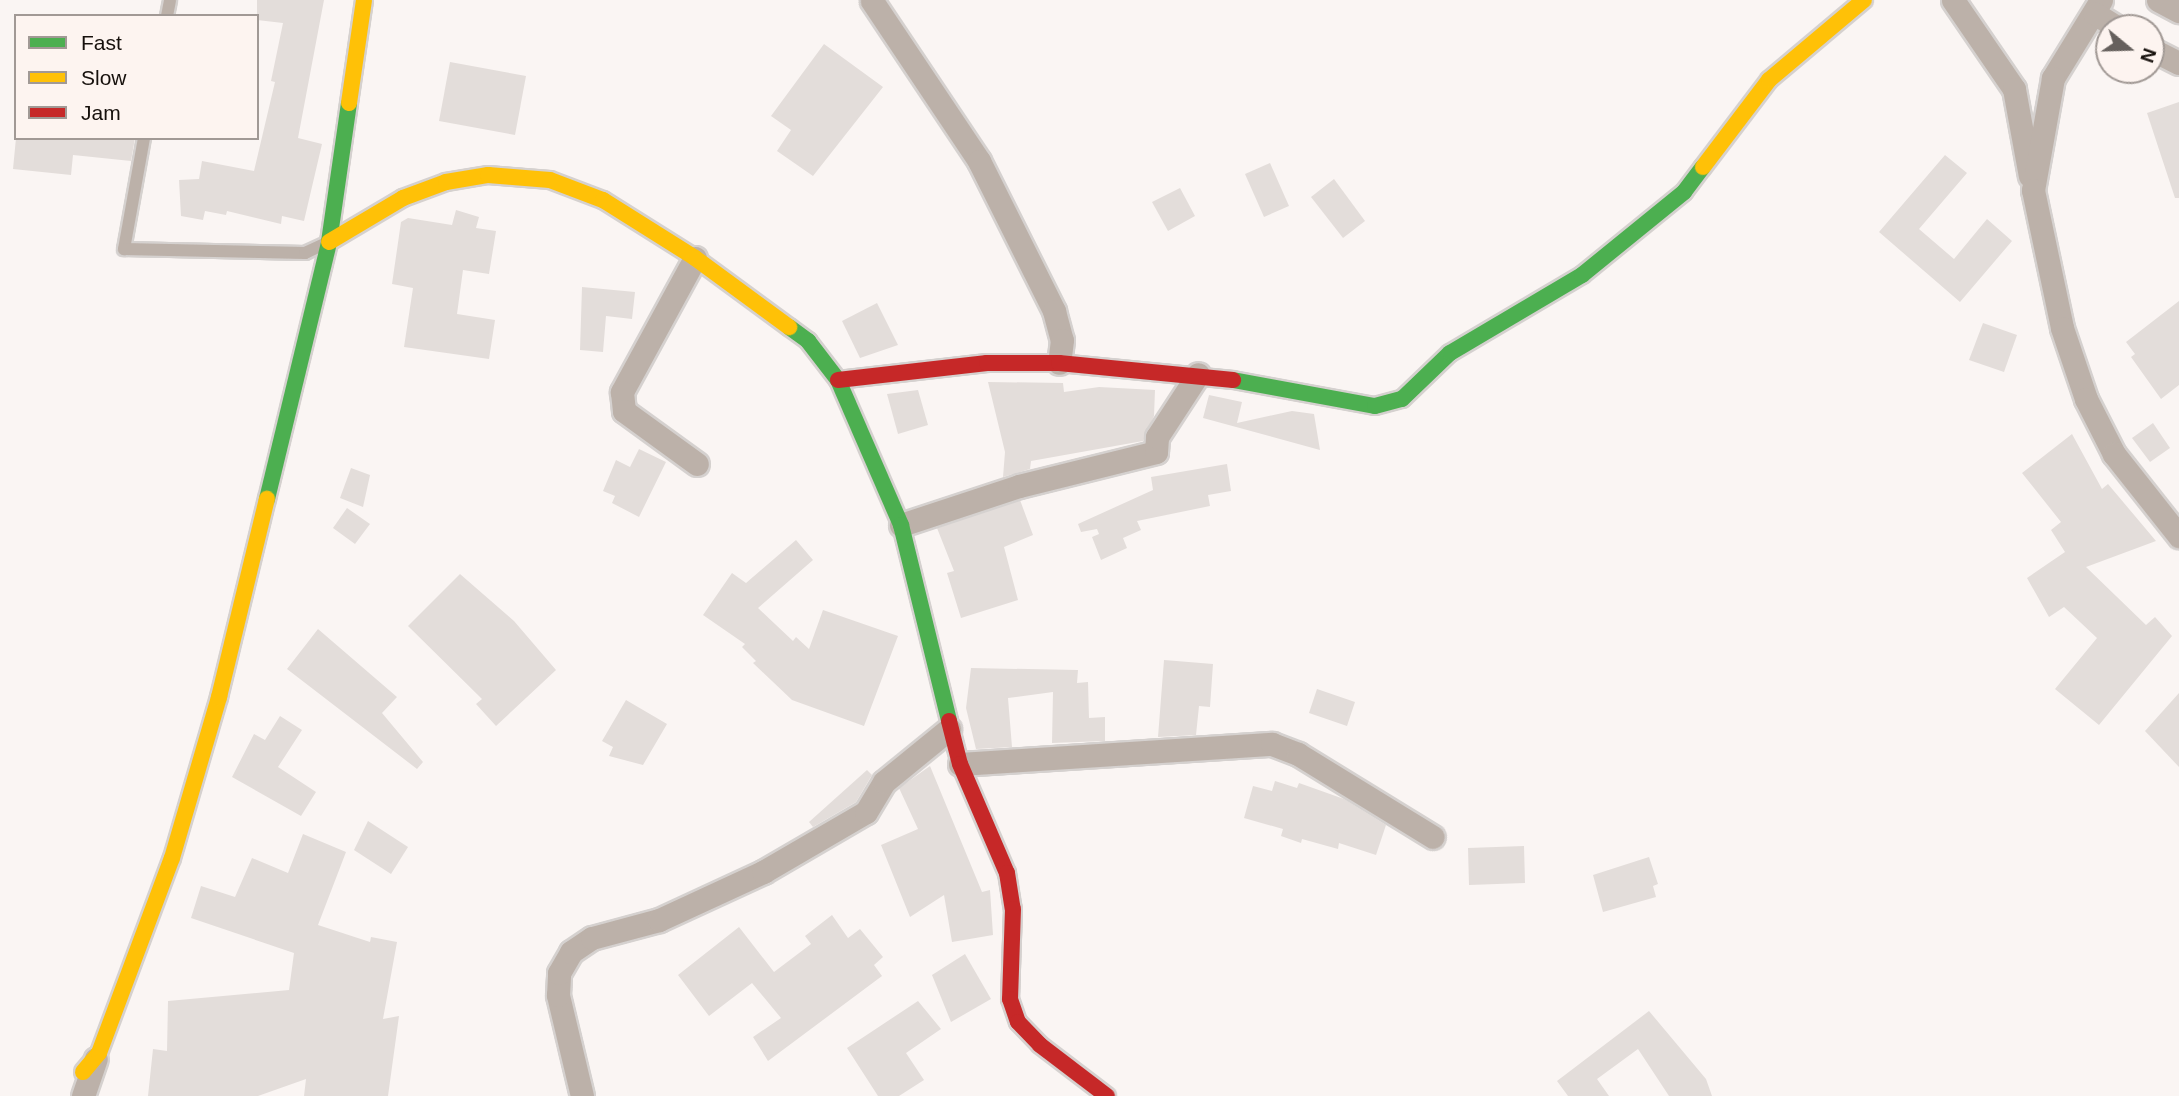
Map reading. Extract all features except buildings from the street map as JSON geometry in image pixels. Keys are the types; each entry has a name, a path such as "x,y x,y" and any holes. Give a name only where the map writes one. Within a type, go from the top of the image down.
{"street":[{"path":"83,1096 172,858 219,697 329,242 364,0"},
{"path":"838,380 987,363 1059,363 1198,374 1375,406 1402,399 1450,353 1582,275 1684,192 1769,80 1864,0"},
{"path":"1953,0 2014,89 2062,328 2086,399 2114,454 2179,536"},
{"path":"2158,0 2179,11"},
{"path":"872,1 979,160 1054,311 1062,340 1059,363"},
{"path":"2033,190 2053,78 2097,7"},
{"path":"329,242 403,198 446,182 488,174 550,180 603,200 695,258 808,341 838,380 901,525 960,764 1007,873 1013,909 1010,999 1018,1022 1040,1045 1107,1096"},
{"path":"695,258 622,392 624,411 697,464"},
{"path":"901,525 1019,486 1156,452 1157,437 1198,374"},
{"path":"582,1096 558,995 559,973 571,952 592,939 659,920 763,872 866,812 884,782 950,729"},
{"path":"960,764 1272,744 1298,754 1433,838"},
{"path":"83,1072 99,1053"}],"lane":[{"path":"144,140 124,249 305,253 329,242"}],"traffic: fast":[{"path":"267,499 329,242 349,103"},
{"path":"1233,380 1375,406 1402,399 1450,353 1582,275 1684,192 1703,167"},
{"path":"789,327 808,341 838,380 901,525 949,721"}],"traffic: slow":[{"path":"349,103 364,0"},
{"path":"1703,167 1769,80 1864,0"},
{"path":"329,242 403,198 446,182 488,175 550,180 603,200 695,258 789,327"},
{"path":"83,1072 99,1053 172,858 219,697 267,499"}],"traffic: jam":[{"path":"838,380 987,363 1059,363 1233,380"},
{"path":"949,721 960,764 1007,873 1013,909 1010,999 1018,1022 1040,1045 1107,1096"}]}
